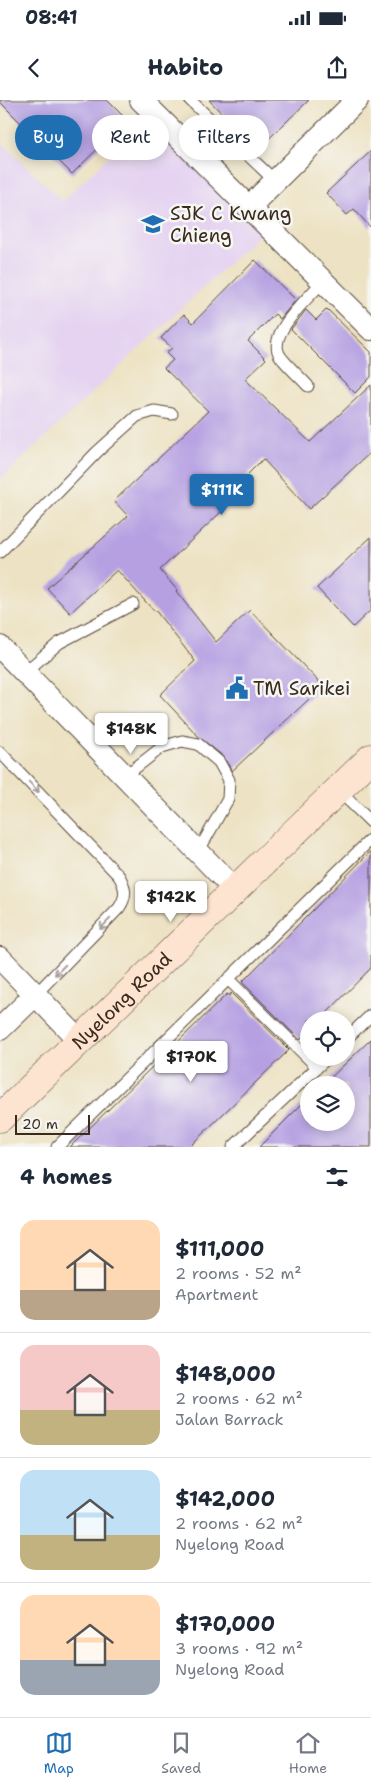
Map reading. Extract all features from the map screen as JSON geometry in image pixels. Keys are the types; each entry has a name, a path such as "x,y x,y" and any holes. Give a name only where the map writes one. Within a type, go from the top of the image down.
{"main road":[{"name":"Nyelong Road","path":"0,1118 371,758"}],"street":[{"path":"141,100 371,329"},
{"path":"249,207 356,100"},
{"path":"0,647 235,890"},
{"path":"0,958 80,1041"},
{"path":"0,1029 35,994"}],"lane":[{"path":"190,100 275,181"},
{"path":"308,386 279,354 277,341 281,329 323,281"},
{"path":"0,552 97,452 137,416 154,411 172,414"},
{"path":"25,672 59,643 133,604"},
{"path":"125,776 162,747 182,741 198,744 218,762 229,780 228,799 198,852"},
{"path":"0,752 119,876 126,893 120,908 35,994"},
{"path":"338,790 371,822"},
{"path":"57,1147 371,839"},
{"path":"228,979 317,1067 233,1147"},
{"path":"355,1030 371,1015"}],"shaded area":[{"path":"169,136 179,147 179,160 192,160 261,233 0,480 0,141 15,156 15,160 20,160 62,201 105,160 169,160"}],"building":[{"path":"0,100 107,100 122,115 92,115 92,154 72,174 58,160 82,160 82,115 15,115 15,117"},
{"path":"209,100 309,100 269,138 269,115 223,115"},
{"path":"371,151 371,228 354,209 347,215 326,193"},
{"path":"255,260 296,300 280,319 275,314 248,341 266,359 245,379 310,442 371,385 371,452 309,509 263,459 235,487 241,493 160,570 216,642 250,610 323,686 232,771 224,757 199,737 160,695 195,661 155,610 117,570 70,613 47,588 128,516 114,501 208,411 164,368 173,360 166,353 172,348 161,338 184,314 193,323"},
{"path":"327,309 371,352 371,377 355,393 291,329 306,310 316,320"},
{"path":"371,537 371,610 353,627 317,588"},
{"path":"371,851 371,968 329,1011 300,1011 300,1040 242,982"},
{"path":"231,993 289,1050 189,1147 70,1147 227,994 229,996"},
{"path":"371,1039 371,1147 259,1147 300,1106 300,1131 355,1131 355,1076 332,1076 343,1066 355,1066 355,1054"}],"place":[{"name":"SJK C Kwang Chieng","path":"153,224"},
{"name":"TM Sarikei","path":"237,688"}]}
